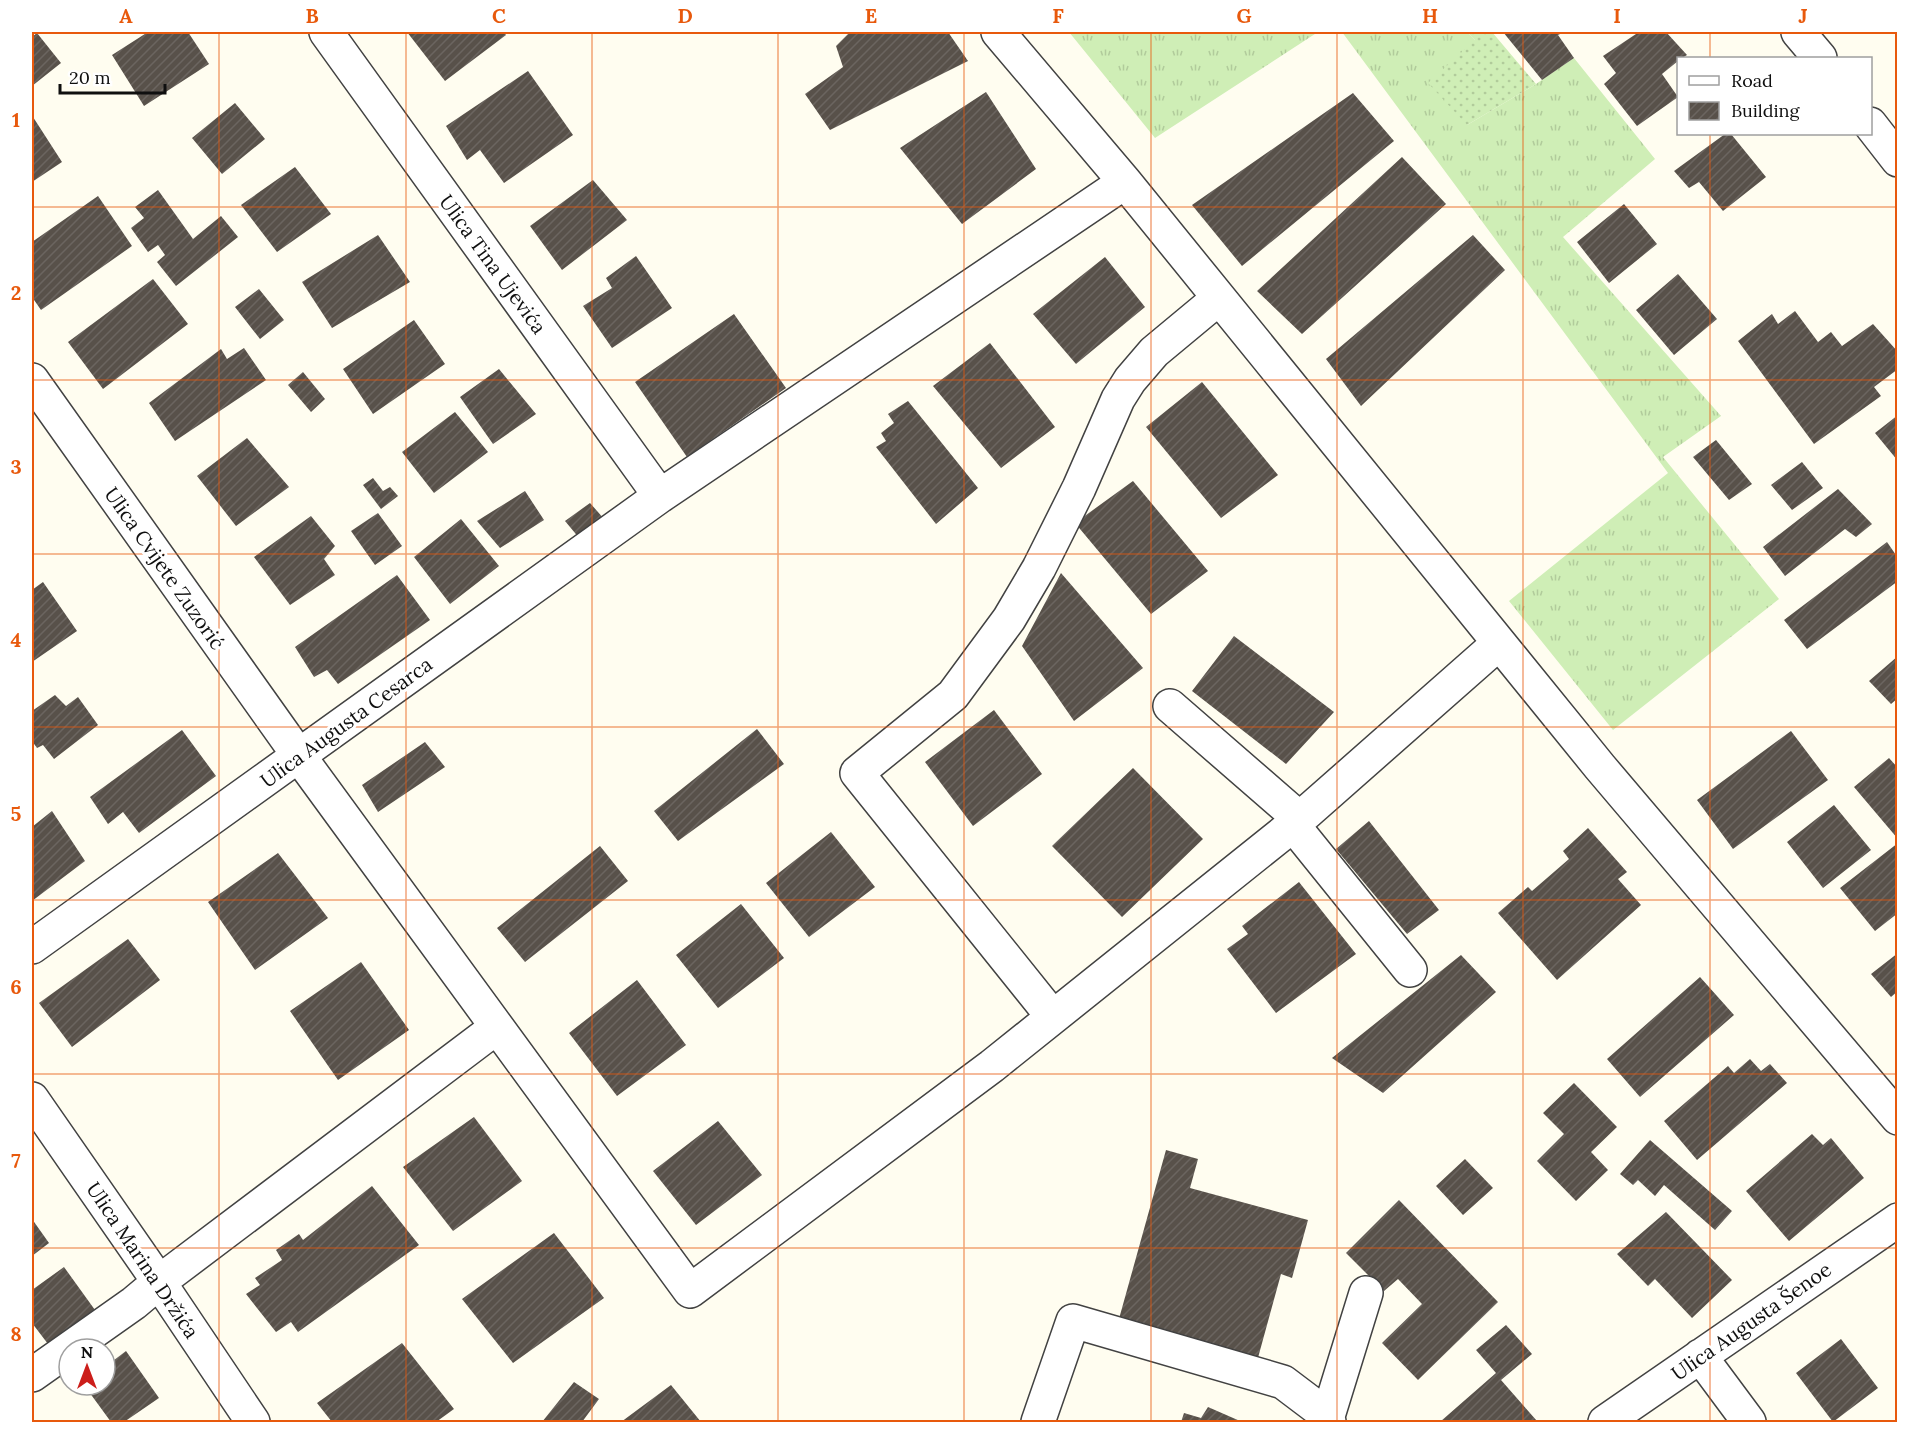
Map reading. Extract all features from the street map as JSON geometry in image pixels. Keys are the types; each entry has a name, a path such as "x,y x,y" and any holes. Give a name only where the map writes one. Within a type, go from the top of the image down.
{"street":[{"name":"Ulica Tina Ujevića","path":"326,32 660,496"},
{"path":"998,32 1125,182 1608,776 1898,1118"},
{"path":"1798,32 1819,57"},
{"path":"1872,126 1895,152"},
{"name":"Ulica Augusta Cesarca","path":"32,947 660,496 1125,182"},
{"path":"1219,298 1154,352 1130,380 1118,399 1079,488 1039,568 1009,619 953,695 857,773 1053,1017 1297,822 1499,643"},
{"name":"Ulica Cvijete Zuzorić","path":"32,380 299,756 690,1291 983,1073 1053,1017"},
{"path":"1170,706 1297,822 1410,970"},
{"path":"32,1375 134,1304 159,1282 497,1027"},
{"name":"Ulica Marina Držića","path":"32,1099 253,1422"},
{"name":"Ulica Augusta Šenoe","path":"1605,1422 1898,1220"},
{"path":"1038,1422 1073,1321 1283,1382 1329,1419 1366,1293"},
{"path":"1700,1356 1749,1422"}],"green space":[{"path":"1069,32 1318,32 1155,138"},
{"path":"1342,32 1467,32 1475,40 1467,125 1536,84 1574,58 1655,159 1563,237 1721,416 1663,457 1779,599 1613,730 1509,601 1668,473"},
{"path":"1467,32 1492,32 1536,84 1467,125 1428,83 1475,40"}],"building":[{"path":"148,32 188,32 209,64 144,106 112,55"},
{"path":"407,32 504,32 506,35 445,81"},
{"path":"850,32 948,32 968,61 830,130 805,94 843,67 836,46"},
{"path":"1503,32 1564,32 1558,35 1574,58 1542,80"},
{"path":"1639,32 1666,32 1687,55 1677,57 1677,62 1662,74 1677,98 1637,126 1604,84 1616,73 1603,56"},
{"path":"37,33 61,63 32,86 32,37"},
{"path":"528,71 573,135 504,183 480,150 467,160 446,126"},
{"path":"986,92 1036,169 962,224 900,148"},
{"path":"1353,93 1394,141 1242,266 1192,205"},
{"path":"235,103 265,139 222,174 192,138"},
{"path":"32,118 62,162 32,182"},
{"path":"1724,135 1732,135 1766,177 1723,211 1699,182 1689,188 1674,171"},
{"path":"1402,157 1446,204 1302,334 1257,291"},
{"path":"295,167 331,214 277,252 241,205"},
{"path":"593,180 627,220 562,270 530,226"},
{"path":"158,190 193,239 221,216 238,237 176,286 157,262 165,255 158,245 148,252 131,228 144,218 135,207"},
{"path":"98,196 132,246 41,310 32,297 32,242"},
{"path":"1624,204 1657,244 1609,283 1577,242"},
{"path":"378,235 410,282 332,328 302,282"},
{"path":"1473,235 1505,270 1361,406 1326,359"},
{"path":"636,256 672,308 612,348 583,306 612,288 606,278"},
{"path":"1105,257 1145,307 1076,364 1033,314"},
{"path":"1678,274 1717,319 1674,355 1636,310"},
{"path":"153,279 188,324 103,389 68,342"},
{"path":"259,289 284,320 260,339 235,307"},
{"path":"1795,311 1818,342 1831,332 1842,346 1873,324 1898,352 1898,369 1874,387 1881,396 1814,444 1738,341 1772,314 1778,324"},
{"path":"734,314 786,388 687,457 635,382"},
{"path":"414,320 445,364 373,414 343,369"},
{"path":"990,343 1055,427 1001,468 933,386"},
{"path":"244,348 266,380 175,441 149,403 221,349 227,359"},
{"path":"499,369 536,414 493,444 460,397"},
{"path":"303,372 325,399 311,412 288,385"},
{"path":"1202,382 1278,475 1221,518 1146,427"},
{"path":"908,401 978,488 936,524 876,447 886,441 881,433 894,423 888,414"},
{"path":"455,412 488,452 434,493 402,452"},
{"path":"1898,415 1898,461 1875,433"},
{"path":"247,438 289,487 236,526 197,476"},
{"path":"1716,440 1752,484 1729,500 1693,457"},
{"path":"1802,462 1823,488 1792,510 1771,485"},
{"path":"373,478 383,491 390,487 398,496 381,509 363,485"},
{"path":"1133,481 1208,571 1151,614 1075,523"},
{"path":"1838,489 1872,524 1856,537 1845,529 1785,576 1763,547"},
{"path":"525,491 544,520 500,548 477,521"},
{"path":"590,503 605,520 580,539 565,521"},
{"path":"378,513 402,546 375,565 351,531"},
{"path":"311,516 335,546 324,559 335,575 290,605 254,557"},
{"path":"461,519 499,566 450,604 414,557"},
{"path":"1887,542 1898,558 1898,581 1807,649 1784,620"},
{"path":"1061,573 1143,668 1074,721 1022,646"},
{"path":"397,575 430,620 338,684 327,670 314,677 295,647"},
{"path":"43,582 77,631 32,662 32,590"},
{"path":"1234,636 1334,712 1286,764 1192,691"},
{"path":"1898,656 1898,698 1891,704 1869,681"},
{"path":"55,695 66,706 78,697 98,725 54,759 43,745 37,748 32,741 32,711"},
{"path":"994,710 1042,774 973,826 925,762"},
{"path":"757,729 784,764 678,841 654,811"},
{"path":"182,730 216,776 139,833 123,812 108,824 90,797"},
{"path":"1791,731 1828,780 1733,849 1697,800"},
{"path":"425,742 445,767 378,812 362,785"},
{"path":"1889,758 1898,768 1898,839 1854,787"},
{"path":"1133,768 1203,839 1122,917 1052,846"},
{"path":"1834,805 1871,850 1823,888 1787,842"},
{"path":"52,811 85,861 32,901 32,827"},
{"path":"1369,821 1439,910 1407,934 1336,849"},
{"path":"1588,828 1627,872 1618,879 1641,905 1557,980 1498,913 1528,887 1532,891 1569,859 1563,851"},
{"path":"831,832 875,887 809,937 766,883"},
{"path":"1898,843 1898,913 1875,931 1840,888"},
{"path":"600,846 628,881 525,962 497,928"},
{"path":"278,853 328,918 255,970 208,902"},
{"path":"1299,882 1356,954 1276,1013 1227,949 1248,934 1242,926"},
{"path":"741,904 784,958 718,1008 676,955"},
{"path":"128,939 160,980 72,1047 39,1003"},
{"path":"1898,953 1898,991 1891,997 1871,974"},
{"path":"1461,955 1496,992 1383,1093 1332,1058"},
{"path":"361,962 409,1030 338,1080 290,1011"},
{"path":"1700,977 1734,1015 1640,1097 1607,1059"},
{"path":"637,980 686,1045 617,1096 569,1033"},
{"path":"1750,1059 1761,1071 1770,1064 1787,1083 1697,1160 1664,1121 1728,1066 1734,1073"},
{"path":"1574,1083 1617,1127 1591,1152 1608,1170 1576,1201 1537,1161 1564,1134 1543,1113"},
{"path":"474,1117 522,1181 453,1231 403,1167"},
{"path":"718,1121 762,1175 696,1225 653,1171"},
{"path":"1812,1134 1823,1145 1831,1138 1864,1178 1789,1241 1746,1191"},
{"path":"1650,1140 1732,1211 1715,1230 1664,1185 1655,1196 1638,1180 1633,1185 1620,1174"},
{"path":"1166,1150 1198,1159 1190,1188 1308,1220 1292,1278 1281,1274 1256,1365 1117,1326"},
{"path":"1465,1159 1493,1188 1463,1215 1436,1186"},
{"path":"372,1186 419,1245 298,1332 291,1322 276,1332 246,1294 260,1285 255,1278 282,1260 276,1250 299,1234 303,1240"},
{"path":"1399,1200 1498,1302 1418,1380 1382,1343 1422,1304 1398,1279 1384,1291 1346,1253"},
{"path":"1666,1212 1732,1280 1692,1318 1655,1279 1648,1286 1617,1254"},
{"path":"32,1219 49,1243 32,1256"},
{"path":"554,1233 604,1298 513,1363 462,1299"},
{"path":"64,1267 95,1310 48,1344 32,1323 32,1290"},
{"path":"1506,1325 1532,1354 1501,1380 1537,1421 1442,1422 1496,1373 1476,1350"},
{"path":"1841,1339 1878,1388 1833,1422 1796,1373"},
{"path":"402,1343 454,1409 436,1422 332,1422 317,1403"},
{"path":"126,1351 159,1398 124,1422 111,1422 93,1397 117,1397 117,1358"},
{"path":"574,1382 599,1399 582,1422 542,1422"},
{"path":"671,1385 701,1422 621,1422"},
{"path":"1208,1407 1240,1422 1181,1422 1184,1413 1201,1418"}]}
